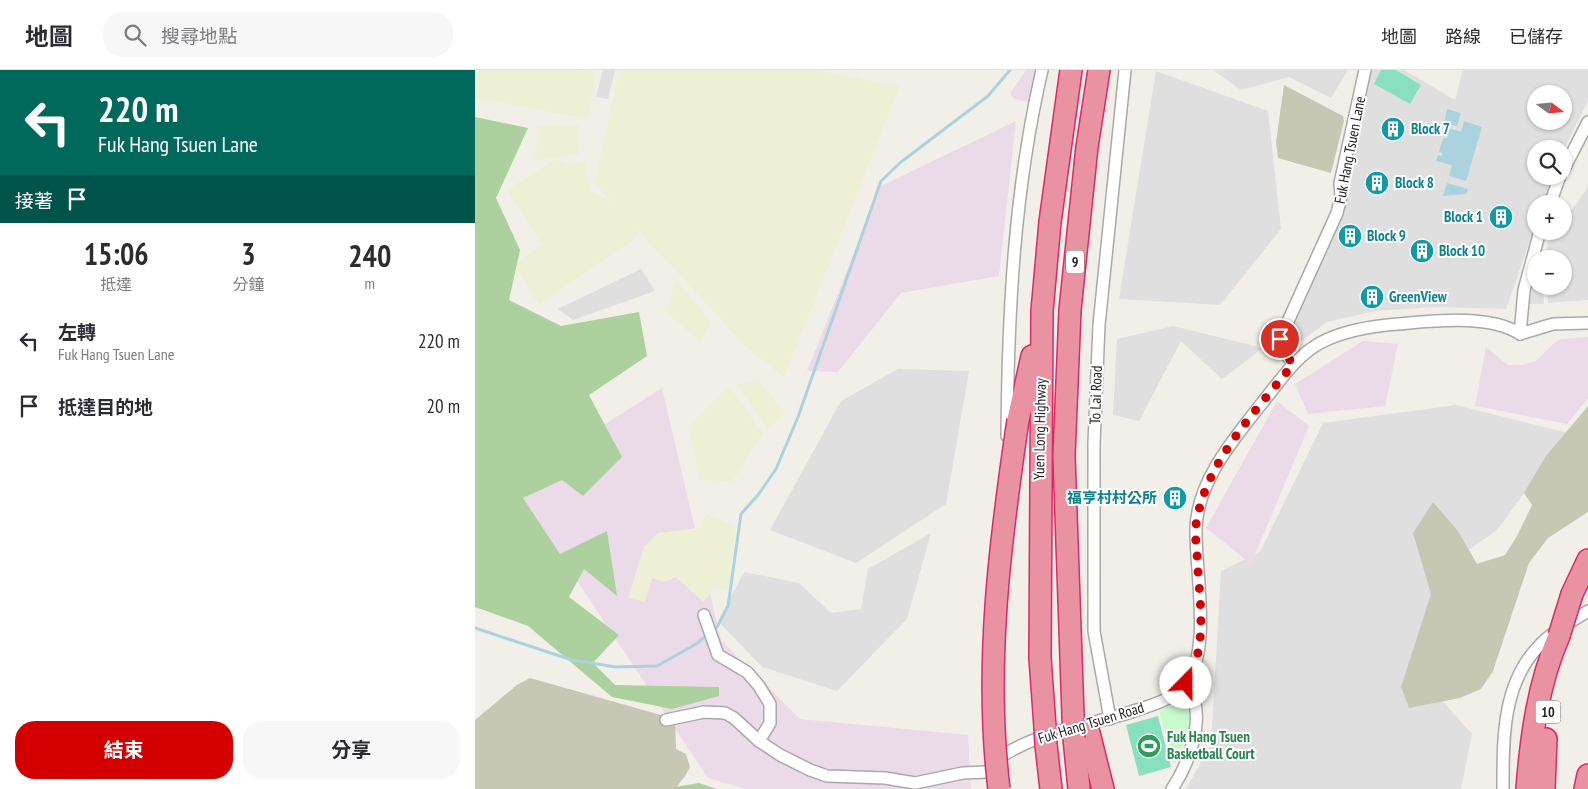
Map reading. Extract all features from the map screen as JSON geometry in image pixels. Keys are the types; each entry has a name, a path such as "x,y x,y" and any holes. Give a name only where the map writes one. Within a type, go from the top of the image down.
{"highway":[{"name":"Yuen Long Highway","path":"1051,789 1041,658 1042,312 1050,222 1071,70"},
{"name":"Yuen Long Highway","path":"1081,735 1071,652 1064,456 1071,310 1087,147 1099,70"},
{"path":"999,789 993,721 996,609 1017,420 1042,312"},
{"name":"10","path":"1544,789 1549,700 1559,636 1572,594 1588,560"},
{"path":"1527,789 1539,697 1550,656 1559,636"},
{"path":"1081,735 1097,768 1103,789"},
{"path":"1079,789 1081,735"},
{"path":"1585,789 1588,775"}],"street":[{"path":"1009,478 1008,348 1013,249 1024,154 1042,70"},
{"name":"To Lai Road","path":"1110,719 1094,632 1094,443 1099,326 1125,70"},
{"name":"Fuk Hang Tsuen Lane","path":"1293,364 1282,350 1280,339 1337,213 1341,197 1340,183 1365,70"},
{"path":"1572,153 1588,122"},
{"path":"1538,240 1524,290 1520,334 1553,324 1588,322"},
{"name":"Fuk Hang Tsuen Road","path":"987,772 992,763 1018,746 1164,701 1186,683 1194,666 1201,621 1195,527 1201,503 1211,476 1223,454 1293,364 1320,343 1343,333 1377,325 1426,321 1488,322 1505,326 1520,334"},
{"path":"1503,789 1504,730 1508,704 1517,679 1536,648 1546,639 1588,611"},
{"path":"705,614 718,655 747,672 759,686 770,704 770,723 759,741"},
{"path":"1172,789 1186,761 1197,717 1193,693 1186,683"},
{"path":"666,720 704,712 725,713 734,718 759,741 810,770 827,776 885,778 915,783 963,773 987,772 993,789"}],"shaded area":[{"path":"477,70 585,70 596,72 588,119 475,98"},
{"path":"603,70 615,70 608,99 596,97"},
{"path":"619,70 815,70 900,86 784,377 748,349 636,228 640,235 539,305 513,264 542,245 507,190 555,159 569,164 585,161 590,190 611,202 595,184"},
{"path":"1026,70 1038,70 1029,103 1013,98 1010,94"},
{"path":"1213,70 1348,70 1331,98 1289,77 1241,90"},
{"path":"1370,70 1404,70 1455,100 1463,70 1588,70 1588,101 1568,140 1527,140 1527,185 1550,185 1546,195 1527,195 1527,240 1530,240 1506,309 1434,307 1375,311 1327,322 1293,347 1286,336 1343,207 1347,164 1366,96"},
{"path":"1156,71 1268,111 1281,229 1220,305 1119,299"},
{"path":"1284,85 1343,116 1344,121 1331,173 1278,158 1276,142"},
{"path":"1016,121 999,276 901,293 838,372 807,371 881,186"},
{"path":"578,125 580,154 535,161 538,126"},
{"path":"1588,187 1588,300 1548,303 1548,295 1572,295 1572,250 1547,250 1550,240 1572,240 1572,210"},
{"path":"641,269 655,291 573,320 558,309"},
{"path":"675,278 711,322 700,341 667,314"},
{"path":"1530,295 1544,295 1544,304 1529,304"},
{"path":"1173,326 1263,348 1222,379 1181,341 1139,421 1113,415 1117,339"},
{"path":"1588,337 1588,398 1567,424 1475,406 1486,347 1508,365 1523,365 1536,361 1553,344 1561,339"},
{"path":"1363,341 1398,344 1385,406 1308,414 1295,384"},
{"path":"898,369 969,371 946,504 856,563 770,530 841,401"},
{"path":"758,380 785,413 768,430 737,384"},
{"path":"729,386 763,433 732,482 700,480 688,426"},
{"path":"662,388 721,640 800,719 968,735 971,789 746,789 708,778 512,483"},
{"path":"1277,401 1309,426 1251,564 1206,528"},
{"path":"1456,405 1568,433 1497,530 1460,556 1420,676 1472,734 1461,789 1186,789 1211,744 1221,571 1260,552 1323,423"},
{"path":"1588,406 1588,512 1548,538 1529,563 1493,671 1481,689 1460,698 1409,708 1401,687 1431,594 1413,533 1433,502 1458,531 1477,564 1505,555 1517,536 1532,505 1524,493 1546,456"},
{"path":"706,514 736,526 727,592 715,588 703,602 676,577 664,582 652,578 645,602 628,598 644,547 658,533 700,528"},
{"path":"931,533 907,619 837,691 762,667 718,621 744,572 799,583 831,613 861,609 868,569"},
{"path":"530,678 675,719 676,749 686,754 690,767 685,776 675,789 475,789 475,720 517,685"}],"green space":[{"path":"1381,70 1396,70 1421,85 1410,104 1374,84"},
{"path":"475,117 528,128 496,198 520,250 509,300 561,326 639,312 647,356 589,395 622,457 583,496 562,480 523,498 560,554 607,531 617,596 584,569 569,597 619,635 593,663 615,685 719,687 719,696 672,709 612,697 528,626 475,607"},
{"path":"1185,698 1190,717 1189,732 1174,763 1159,710"},
{"name":"Fuk Hang Tsuen Basketball Court","path":"1158,716 1171,767 1139,776 1126,725"},
{"path":"699,783 717,789 675,789 675,787"}],"water":[{"path":"1447,109 1461,113 1457,126 1444,123"},
{"path":"1464,121 1482,127 1466,181 1449,176 1452,165 1436,161 1438,155 1442,156 1442,153 1439,152 1443,138 1447,138 1448,135 1444,134 1446,127 1461,132"},
{"path":"1447,183 1468,189 1466,194 1443,196"}],"waterway":[{"path":"712,631 717,627 728,606 741,514 758,495 776,469 798,417 881,181 901,162 988,96 1010,70"},
{"path":"475,628 572,660 616,667 657,666 696,644 707,635"}],"place":[{"name":"Block 7","path":"1393,129"},
{"name":"Block 8","path":"1377,183"},
{"name":"Block 1","path":"1501,217"},
{"name":"Block 9","path":"1350,236"},
{"name":"Block 10","path":"1422,251"},
{"name":"GreenView","path":"1372,297"},
{"name":"福亨村村公所","path":"1175,498"},
{"name":"Fuk Hang Tsuen Basketball Court","path":"1149,746"}],"route":[{"path":"1186,683 1191,676 1194,666 1201,621 1195,527 1201,503 1211,476 1223,454 1293,364 1282,350 1280,339"}]}
